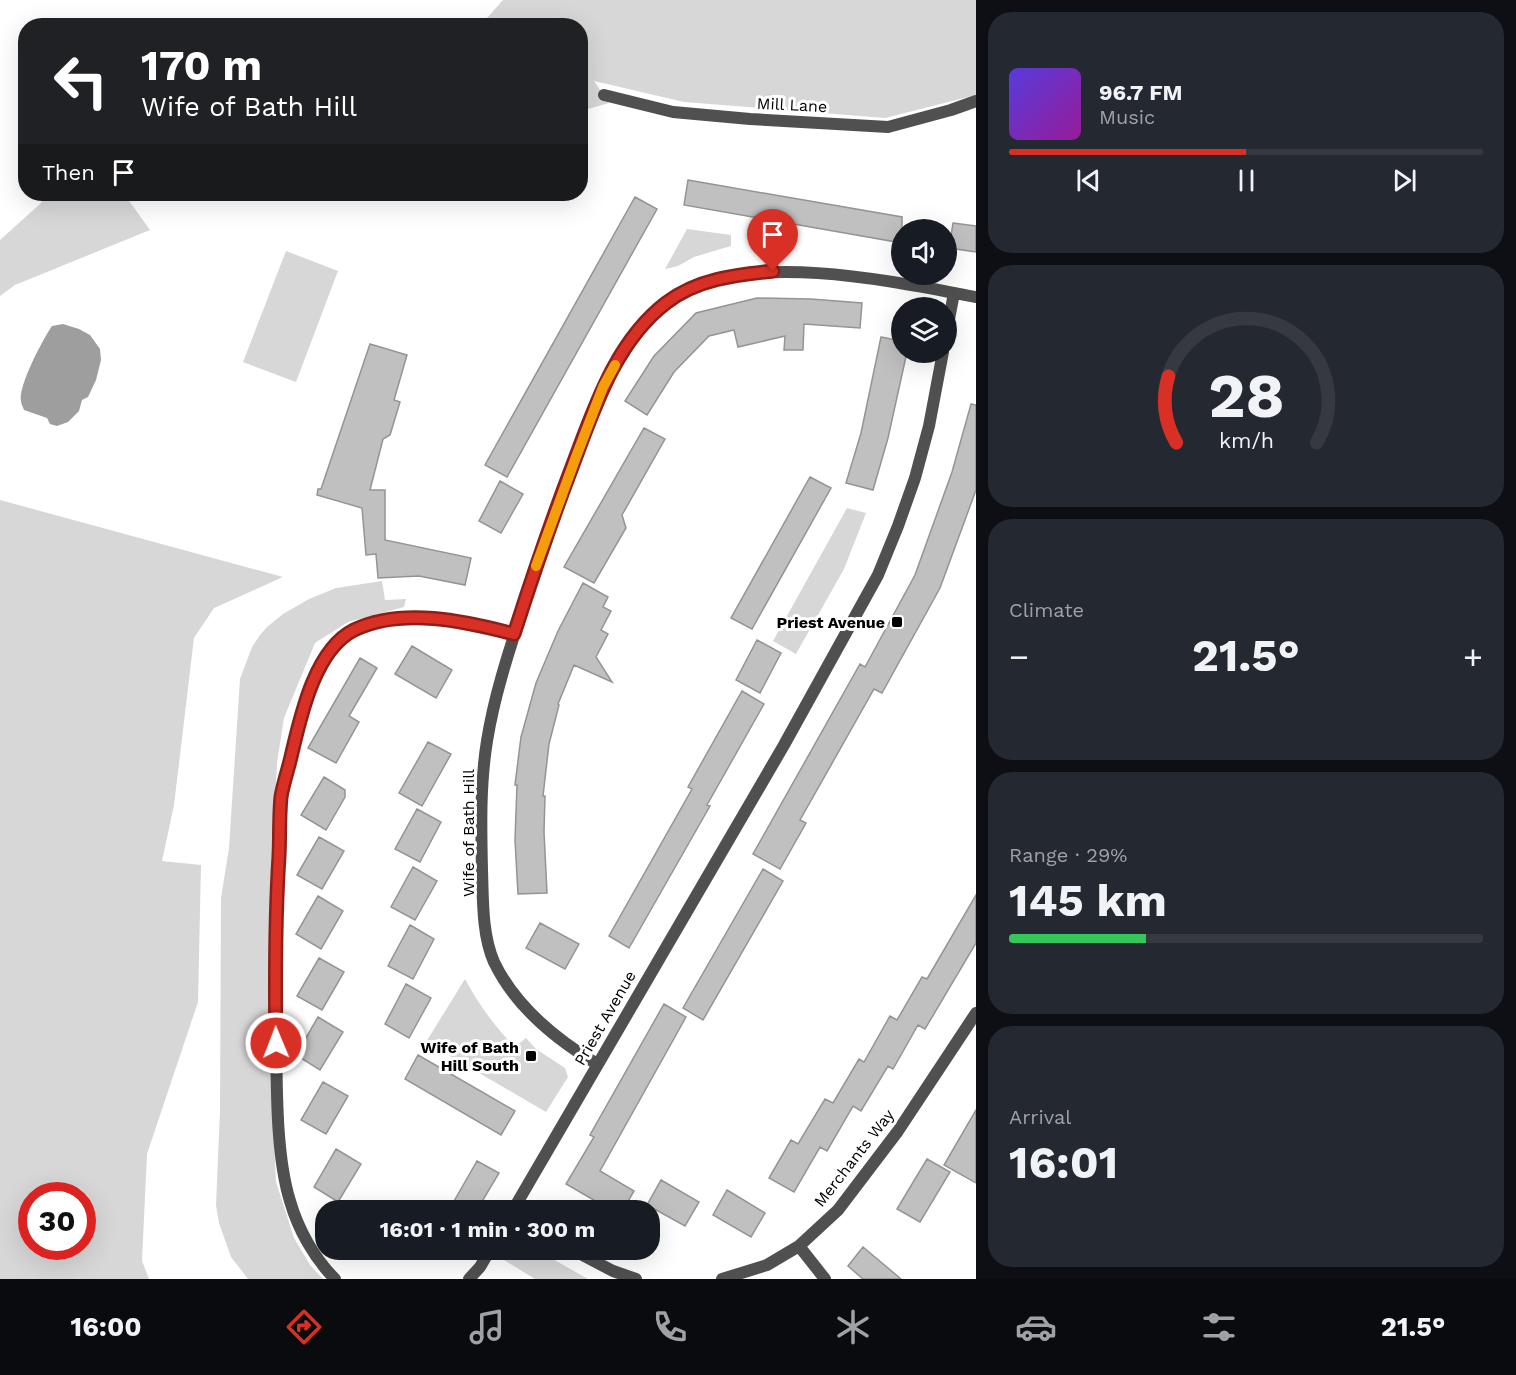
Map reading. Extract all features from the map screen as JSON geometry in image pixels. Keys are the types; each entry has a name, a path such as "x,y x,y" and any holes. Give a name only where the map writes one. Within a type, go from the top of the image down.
{"street":[{"name":"Mill Lane","path":"604,95 673,112 750,119 888,126 951,111 976,101"},
{"name":"Wife of Bath Hill","path":"597,1064 569,1047 534,1016 513,992 494,962 489,944 482,886 481,804 483,771 496,697 514,634 547,533 603,387 621,354 653,314 686,290 729,276 773,271 864,278 976,297"},
{"path":"953,297 954,293"},
{"name":"Priest Avenue","path":"519,1200 784,745 878,575 915,478 929,426 941,363"},
{"path":"335,1279 314,1252 300,1227 290,1200 280,1130 275,976 281,796 305,703 327,655 352,631 370,624 424,618 468,622 514,634"},
{"name":"Merchants Way","path":"722,1279 767,1265 799,1246 838,1210 884,1149 976,1013"},
{"path":"799,1246 825,1279"},
{"path":"470,1279 484,1260"},
{"path":"592,1260 636,1279"}],"shaded area":[{"path":"503,0 976,0 976,95 885,118 684,102 594,81 609,103 588,109 588,18 487,18"},
{"path":"42,201 129,201 150,230 15,285 0,296 0,240"},
{"path":"687,229 731,235 731,246 665,269"},
{"path":"286,251 338,271 296,382 243,362"},
{"path":"63,324 90,335 100,349 101,360 96,380 88,397 82,400 79,411 68,422 57,426 50,424 47,418 24,410 21,394 32,363 48,332 52,326"},
{"path":"0,500 283,577 214,608 194,638 174,805 162,861 201,865 198,1002 147,1154 142,1261 149,1279 0,1279"},
{"path":"847,508 866,513 844,569 796,654 773,641"},
{"path":"382,581 385,600 406,599 404,607 348,622 315,643 284,718 277,763 270,893 269,1031 276,1182 294,1238 310,1265 323,1279 248,1279 231,1257 219,1223 216,1205 220,1111 221,898 229,848 240,679 252,647 267,627 283,614 309,599 336,588"},
{"path":"465,979 488,1015 515,1047 526,1038 536,1049 565,1068 568,1077 546,1112 426,1042"},
{"path":"504,1260 555,1260 588,1279 535,1279"}],"building":[{"path":"688,180 902,217 902,219 891,219 891,241 684,205"},
{"path":"635,197 657,209 507,477 485,465"},
{"path":"957,224 976,226 976,252 957,249"},
{"path":"757,298 862,303 860,328 804,324 803,350 784,350 785,336 738,347 734,330 709,336 674,372 647,415 625,401 654,356 696,313"},
{"path":"881,337 891,339 891,363 905,363 888,438 873,490 846,483 861,433"},
{"path":"370,344 407,355 394,400 400,402 390,435 383,439 370,490 385,490 385,540 471,558 465,585 419,576 378,578 376,554 366,555 362,508 317,495"},
{"path":"971,404 976,405 976,490 940,588 882,693 874,689 800,820 806,823 780,869 753,854 860,664 865,667 915,575 952,472"},
{"path":"644,428 665,439 622,515 626,528 594,583 564,567"},
{"path":"810,477 831,488 752,629 731,618"},
{"path":"500,481 523,494 501,533 479,521"},
{"path":"583,583 608,597 603,607 611,611 601,630 608,634 596,657 612,682 574,665 558,704 549,744 543,796 545,796 547,893 518,894 515,840 517,785 515,785 521,737 536,683 558,631"},
{"path":"757,640 781,653 760,693 736,680"},
{"path":"412,646 452,670 436,698 395,674"},
{"path":"360,658 377,668 349,716 359,722 336,763 308,748"},
{"path":"742,691 764,704 707,805 710,806 629,948 609,936 692,789 688,787"},
{"path":"428,742 451,754 422,806 399,793"},
{"path":"324,777 345,790 345,797 326,830 301,815"},
{"path":"417,809 441,822 420,862 395,849"},
{"path":"319,837 344,851 322,889 297,875"},
{"path":"413,867 437,881 415,920 391,907"},
{"path":"763,869 783,881 703,1020 683,1008"},
{"path":"976,895 976,943 925,1029 918,1025 893,1069 888,1066 861,1111 853,1106 827,1151 820,1147 794,1192 769,1178 791,1140 798,1144 825,1099 833,1103 859,1059 864,1062 890,1016 897,1020 922,977 927,979"},
{"path":"318,896 343,911 321,949 296,934"},
{"path":"540,923 579,944 565,969 526,948"},
{"path":"410,925 434,939 413,979 388,966"},
{"path":"319,958 344,972 322,1010 297,996"},
{"path":"406,984 431,998 409,1038 385,1024"},
{"path":"664,1004 686,1017 600,1171 634,1191 629,1200 594,1200 566,1184 594,1137 590,1135"},
{"path":"318,1017 343,1032 320,1070 296,1055"},
{"path":"418,1055 515,1111 501,1135 405,1079"},
{"path":"323,1082 348,1096 326,1134 301,1120"},
{"path":"976,1110 976,1183 944,1165"},
{"path":"336,1149 361,1164 339,1200 335,1200 314,1187"},
{"path":"927,1159 950,1172 920,1222 897,1209"},
{"path":"477,1161 499,1173 483,1200 455,1200"},
{"path":"661,1180 699,1202 685,1226 660,1212 660,1200 650,1200"},
{"path":"727,1190 765,1213 751,1237 713,1215"},
{"path":"863,1247 901,1279 863,1279 848,1266"}],"slow traffic":[{"path":"536,566 603,387 615,365"}],"place":[{"name":"Priest Avenue","path":"897,622"},
{"name":"Wife of Bath Hill South","path":"531,1056"}],"route":[{"path":"276,1043 275,976 281,796 305,703 327,655 352,631 390,620 424,618 468,622 514,634 547,533 576,457 603,387 621,354 653,314 686,290 729,276 773,271"}]}
